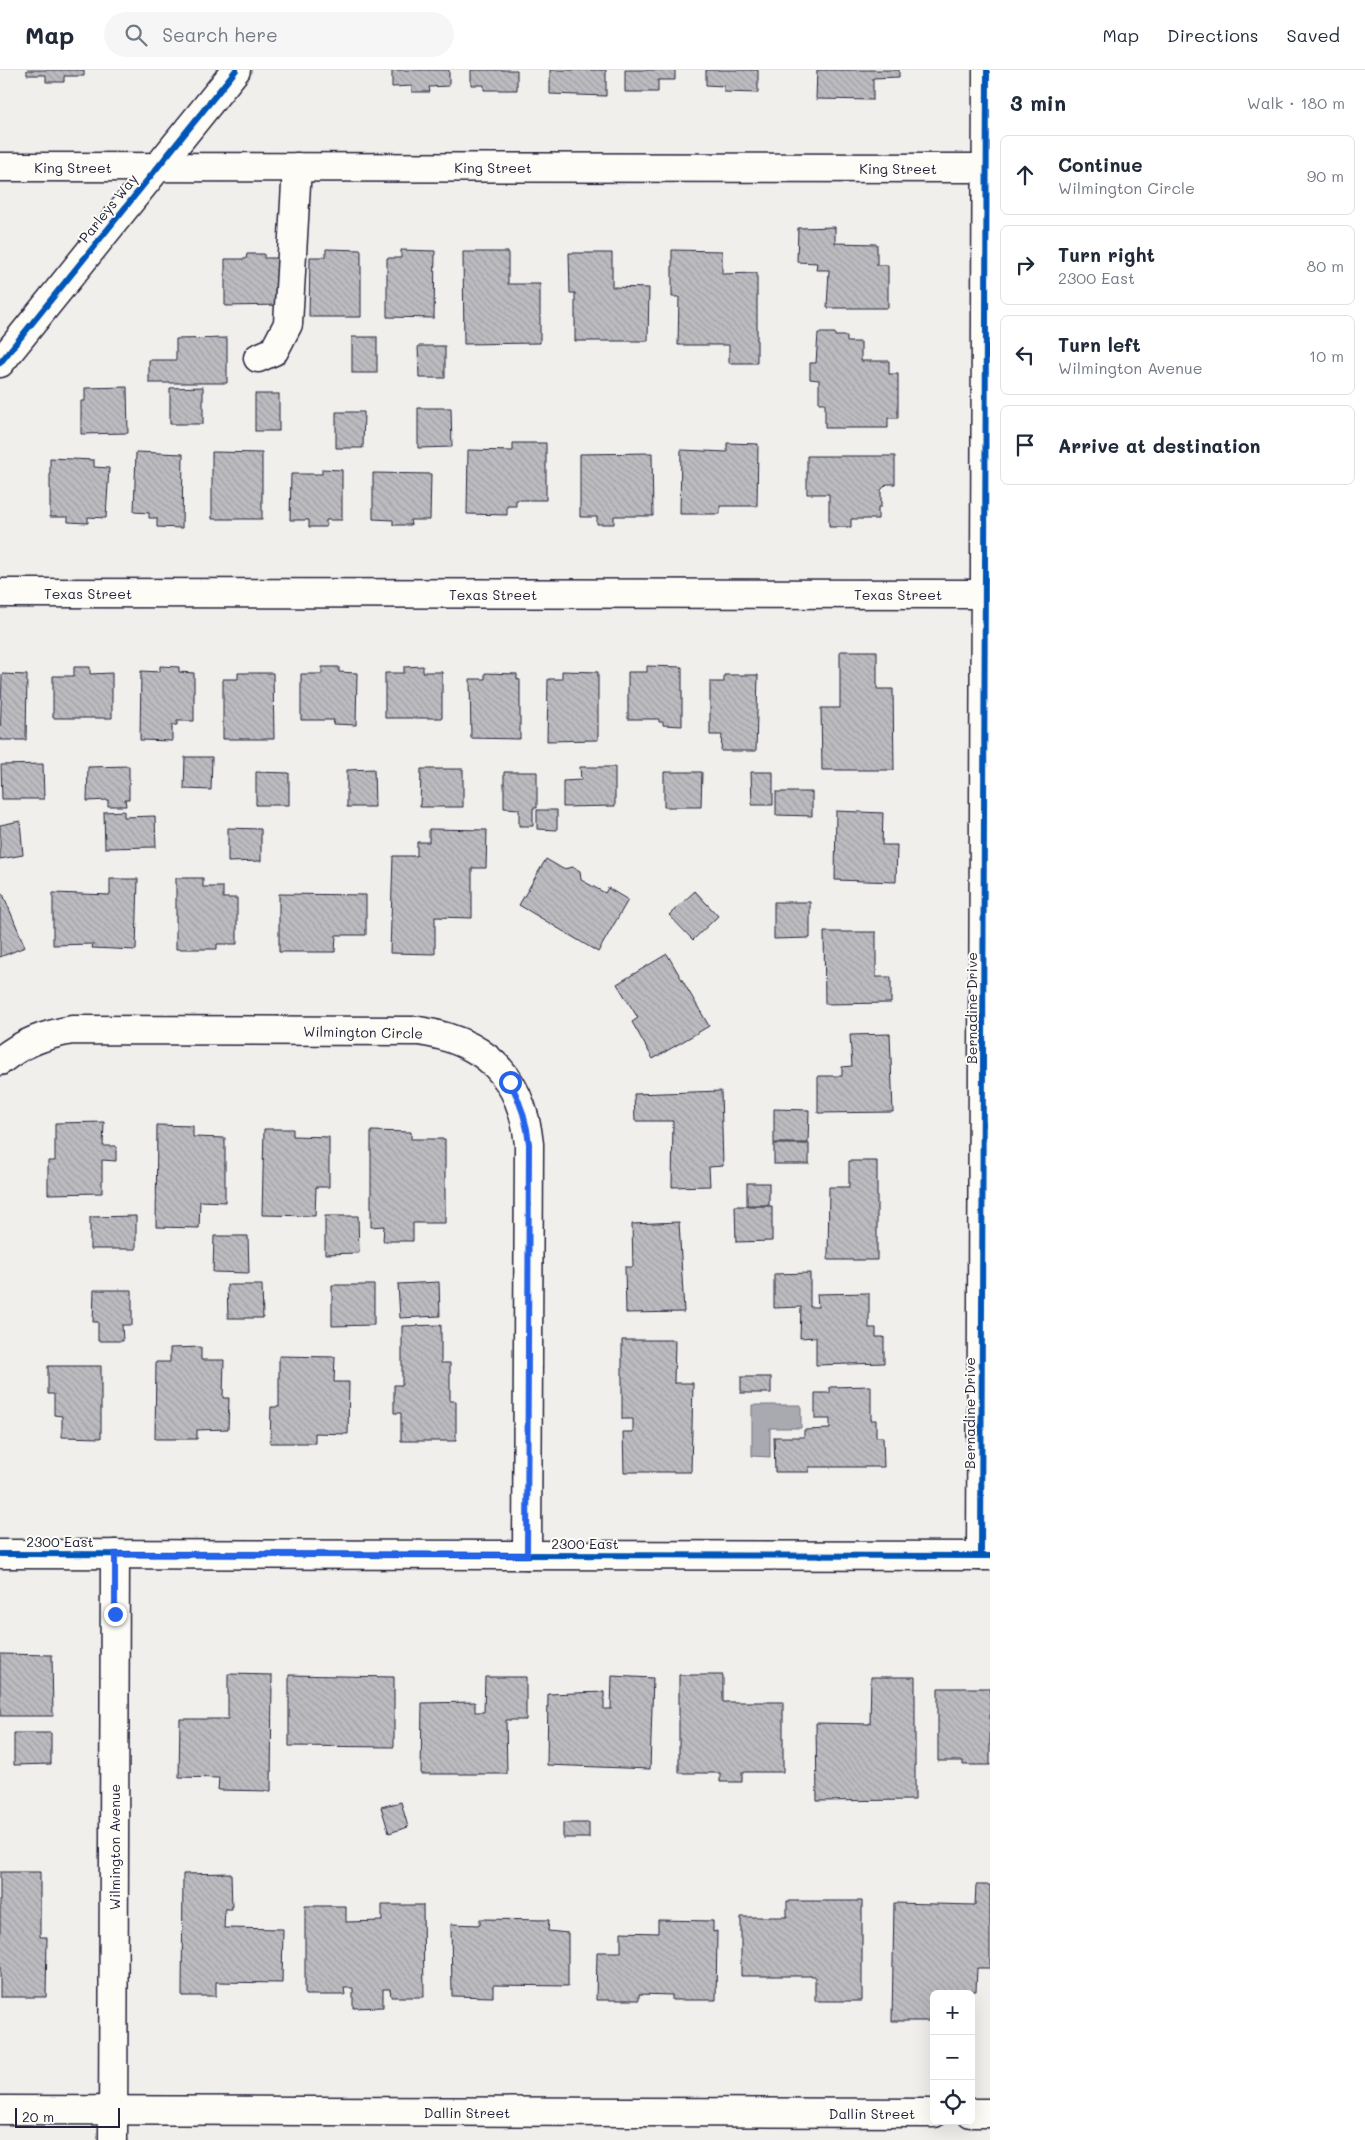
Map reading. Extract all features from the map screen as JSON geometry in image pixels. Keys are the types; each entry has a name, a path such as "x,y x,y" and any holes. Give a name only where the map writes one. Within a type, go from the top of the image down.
{"street":[{"name":"Parleys Way","path":"0,363 236,70"},
{"name":"Bernadine Drive","path":"986,1556 985,594 987,70"},
{"name":"King Street","path":"0,167 987,168"},
{"path":"258,358 274,351 288,324 297,167"},
{"name":"Texas Street","path":"0,593 985,594"},
{"name":"Wilmington Circle","path":"0,1060 13,1050 32,1040 72,1030 420,1031 441,1034 460,1041 496,1065 510,1082 520,1101 527,1122 529,1144 527,1555"},
{"name":"2300 East","path":"0,1554 986,1556"},
{"name":"Wilmington Avenue","path":"112,2140 115,1554"},
{"name":"Dallin Street","path":"0,2110 930,2113"},
{"path":"975,2113 990,2113"}],"shaded area":[{"path":"752,1405 801,1405 801,1428 770,1428 770,1457 752,1456"}],"building":[{"path":"27,70 84,70 84,76 64,76 64,82 46,82 46,75 27,75"},
{"path":"392,70 449,70 449,86 429,87 430,92 412,92 412,86 392,87"},
{"path":"471,70 517,70 517,90 484,90 484,85 471,85"},
{"path":"550,70 606,70 606,96 550,94"},
{"path":"625,70 675,70 675,80 658,80 658,92 625,92"},
{"path":"706,70 758,70 758,93 724,92 724,86 706,85"},
{"path":"817,70 899,70 899,77 873,78 873,100 816,99"},
{"path":"835,227 835,243 877,244 877,265 888,265 888,308 827,308 829,270 816,270 817,263 797,262 798,228"},
{"path":"326,249 361,250 361,317 309,317 310,257 326,257"},
{"path":"401,250 435,251 434,318 387,317 387,258 401,258"},
{"path":"672,250 722,251 722,274 757,273 757,363 729,363 729,345 678,345 679,297 672,297"},
{"path":"463,252 508,252 508,284 540,284 540,343 464,344"},
{"path":"569,253 612,253 612,287 649,288 648,341 575,341 575,293 570,293"},
{"path":"247,254 264,254 264,258 282,258 283,305 225,306 225,259 246,259"},
{"path":"818,333 835,333 835,336 847,336 847,342 861,342 861,361 889,361 889,374 898,374 898,418 888,418 888,428 825,428 825,403 819,403 819,380 810,379 810,363 816,363"},
{"path":"352,337 377,337 377,373 352,373"},
{"path":"227,338 227,383 149,383 149,360 176,360 176,339"},
{"path":"418,346 445,346 445,378 419,378"},
{"path":"127,387 128,433 81,434 81,401 85,401 85,388"},
{"path":"203,387 203,424 170,424 170,388"},
{"path":"255,394 279,394 279,431 255,431"},
{"path":"418,408 451,408 452,447 418,448"},
{"path":"336,412 364,412 363,448 336,448"},
{"path":"513,443 546,443 546,500 516,500 516,506 507,506 507,515 467,514 468,450 513,451"},
{"path":"727,443 758,444 757,506 720,506 720,514 680,514 681,450 727,452"},
{"path":"136,452 183,454 182,528 157,527 157,518 149,518 149,513 134,512"},
{"path":"212,452 262,453 262,519 212,519"},
{"path":"652,453 653,516 614,516 614,524 597,524 597,517 580,517 580,454"},
{"path":"807,456 895,456 895,484 887,484 881,490 881,507 878,507 878,519 851,519 851,527 829,527 829,494 807,494"},
{"path":"50,458 94,460 94,467 109,468 106,518 88,517 88,523 68,522 68,517 50,517"},
{"path":"322,469 342,470 342,520 326,520 326,527 309,527 309,520 290,520 291,474 322,474"},
{"path":"373,473 431,474 430,520 410,520 411,525 393,525 393,520 373,519"},
{"path":"840,651 877,651 877,689 893,689 894,770 822,770 821,708 840,708"},
{"path":"160,666 179,667 179,672 194,673 194,721 177,721 177,725 172,725 172,741 140,740 141,671 160,672"},
{"path":"423,666 423,672 442,672 442,718 385,718 385,673 404,673 404,667"},
{"path":"647,666 682,667 682,726 663,725 663,722 659,722 659,719 628,719 628,672 647,672"},
{"path":"74,667 90,667 90,674 112,673 112,718 53,718 53,676 74,676"},
{"path":"322,667 339,667 339,672 357,673 356,725 333,724 334,720 301,720 301,674 322,674"},
{"path":"562,671 598,672 598,740 547,741 548,679 562,679"},
{"path":"238,673 273,673 274,739 223,739 223,679 238,679"},
{"path":"485,673 517,674 517,679 520,680 520,739 471,738 470,679 485,679"},
{"path":"2,674 27,675 26,740 0,740"},
{"path":"724,675 758,675 756,751 721,751 722,735 710,735 710,682 724,682"},
{"path":"185,757 212,757 211,790 184,789"},
{"path":"43,764 44,799 2,799 1,765"},
{"path":"129,766 129,799 125,799 126,806 108,806 108,800 87,801 88,767"},
{"path":"580,767 615,767 615,806 563,807 563,781 581,780"},
{"path":"374,769 375,807 347,807 347,770"},
{"path":"421,769 463,769 463,807 420,807"},
{"path":"256,772 289,773 289,805 256,805"},
{"path":"504,772 537,772 537,808 533,808 533,826 519,826 519,809 504,808"},
{"path":"664,772 702,772 701,807 664,807"},
{"path":"751,772 773,772 773,805 752,805"},
{"path":"776,792 812,792 812,816 776,815"},
{"path":"537,810 557,810 557,830 537,829"},
{"path":"124,811 124,817 155,816 156,847 105,848 104,812"},
{"path":"836,811 883,813 882,845 897,845 896,882 835,880"},
{"path":"20,821 23,855 0,859 0,825"},
{"path":"228,828 261,829 261,861 228,862"},
{"path":"429,829 487,830 486,868 472,868 472,918 435,917 435,954 390,953 393,856 417,856 417,842 429,842"},
{"path":"546,859 563,869 573,867 580,871 581,880 605,893 608,888 628,900 598,952 519,905"},
{"path":"176,878 203,878 203,887 223,887 223,898 237,898 237,944 217,944 217,949 176,949"},
{"path":"110,879 138,879 136,950 92,948 93,944 53,945 53,893 110,895"},
{"path":"695,891 718,916 693,940 669,915"},
{"path":"3,894 25,947 0,957 0,896"},
{"path":"279,894 366,895 366,935 336,935 335,952 279,952"},
{"path":"774,902 810,902 810,938 774,939"},
{"path":"824,932 876,932 876,977 891,977 891,1003 825,1004"},
{"path":"667,954 709,1026 653,1059 632,1022 638,1018 617,984"},
{"path":"890,1034 893,1112 818,1113 818,1076 842,1076 842,1067 852,1066 850,1035"},
{"path":"721,1091 723,1166 709,1167 710,1186 672,1187 673,1121 635,1121 634,1094"},
{"path":"774,1109 809,1110 808,1143 774,1143"},
{"path":"104,1122 103,1146 116,1146 116,1161 102,1160 102,1193 48,1194 48,1161 55,1161 55,1123"},
{"path":"157,1125 193,1126 193,1137 225,1138 225,1202 200,1201 199,1228 156,1227"},
{"path":"264,1129 293,1129 293,1136 329,1137 329,1187 316,1187 315,1216 262,1215"},
{"path":"371,1131 411,1132 411,1139 445,1139 445,1223 413,1223 413,1241 383,1241 384,1226 371,1227"},
{"path":"774,1144 809,1144 809,1164 774,1164"},
{"path":"849,1161 877,1161 877,1260 828,1260 829,1187 849,1187"},
{"path":"747,1183 769,1183 769,1205 747,1205"},
{"path":"735,1206 772,1206 772,1241 736,1242"},
{"path":"136,1216 136,1249 90,1249 90,1217"},
{"path":"325,1216 358,1216 359,1253 325,1254"},
{"path":"679,1222 684,1312 626,1313 625,1267 633,1267 632,1224"},
{"path":"214,1236 248,1236 249,1273 213,1272"},
{"path":"810,1273 810,1307 818,1307 817,1294 869,1293 869,1328 876,1328 876,1337 884,1337 884,1363 816,1365 816,1337 800,1338 801,1307 774,1308 774,1274"},
{"path":"439,1282 440,1316 400,1318 398,1284"},
{"path":"227,1285 262,1285 263,1318 228,1318"},
{"path":"332,1285 374,1285 374,1325 332,1326"},
{"path":"94,1290 132,1290 132,1325 122,1325 123,1341 98,1341 98,1322 93,1322"},
{"path":"441,1325 441,1363 450,1363 450,1401 456,1401 456,1441 401,1441 401,1413 394,1413 394,1385 402,1385 402,1326"},
{"path":"622,1340 675,1340 674,1383 693,1383 691,1472 624,1472 623,1432 633,1432 633,1419 622,1419"},
{"path":"201,1347 201,1360 224,1360 223,1398 229,1398 228,1429 197,1430 197,1439 155,1439 156,1362 170,1362 170,1348"},
{"path":"279,1356 335,1357 334,1382 349,1382 348,1434 315,1433 315,1443 270,1443 271,1407 279,1407"},
{"path":"48,1366 101,1366 101,1438 62,1437 62,1416 54,1415 54,1394 48,1394"},
{"path":"741,1377 771,1377 771,1393 741,1393"},
{"path":"871,1386 871,1420 876,1420 876,1437 883,1437 884,1467 809,1467 809,1472 775,1472 774,1437 804,1437 804,1430 830,1429 830,1419 815,1419 815,1393 830,1393 830,1387"},
{"path":"0,1654 52,1655 53,1716 0,1716"},
{"path":"228,1674 272,1675 271,1791 218,1790 219,1778 179,1777 180,1719 228,1719"},
{"path":"289,1675 394,1677 394,1747 289,1746"},
{"path":"679,1675 723,1675 723,1702 783,1702 783,1772 742,1772 742,1782 720,1782 720,1773 679,1773"},
{"path":"612,1676 653,1678 650,1769 547,1765 548,1694 604,1692 604,1709 611,1709"},
{"path":"485,1677 526,1677 526,1720 506,1720 507,1774 421,1774 422,1703 475,1702 475,1712 484,1712"},
{"path":"871,1677 915,1677 915,1800 817,1801 816,1723 870,1724"},
{"path":"938,1688 990,1688 990,1765 963,1765 963,1761 938,1761"},
{"path":"14,1733 51,1733 51,1764 14,1765"},
{"path":"401,1802 408,1827 389,1833 381,1807"},
{"path":"563,1823 589,1823 589,1838 563,1838"},
{"path":"0,1872 40,1872 40,1937 47,1937 46,1997 0,1997"},
{"path":"231,1873 232,1909 225,1909 224,1928 283,1929 282,1983 216,1982 216,1996 182,1996 183,1874"},
{"path":"976,1885 990,1885 990,1968 977,1968 976,1991 930,1990 930,2021 892,2021 894,1903 975,1905"},
{"path":"787,1901 862,1901 862,2001 815,2001 815,1976 741,1976 741,1917 787,1917"},
{"path":"382,1905 423,1905 424,1997 391,1997 390,1989 383,1989 383,2007 353,2008 353,1988 344,1988 345,1995 305,1995 305,1906 346,1906 346,1922 382,1921"},
{"path":"480,1919 549,1920 548,1931 568,1933 568,1986 493,1985 493,1997 452,1996 451,1924 480,1925"},
{"path":"658,1920 713,1921 713,1932 717,1931 716,2000 672,2000 672,1995 639,1994 639,2000 596,2000 597,1952 621,1952 621,1932 658,1933"}],"cycle path":[{"path":"0,363 236,70"},
{"path":"981,1556 987,70"},
{"path":"0,1554 990,1556"}],"route":[{"path":"115,1614 115,1554 527,1555 529,1144 527,1122 520,1101 510,1082"}]}
